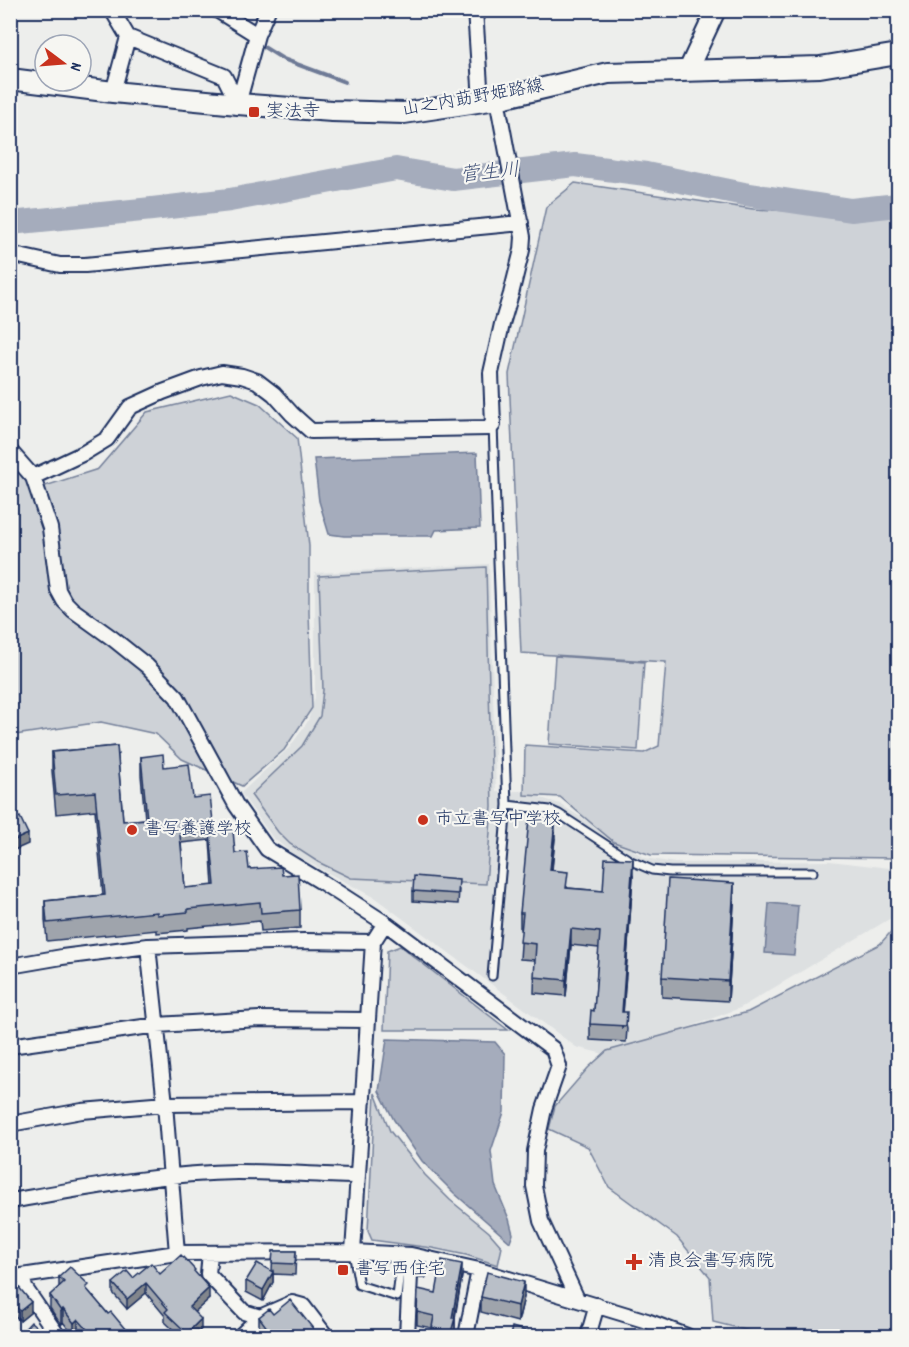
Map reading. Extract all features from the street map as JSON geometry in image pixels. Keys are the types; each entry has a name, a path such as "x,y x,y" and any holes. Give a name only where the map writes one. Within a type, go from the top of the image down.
{"main road":[{"name":"山之内莇野姫路線","path":"10,79 238,104 332,111 404,113 493,105 608,73 820,67 898,54"}],"street":[{"path":"112,10 128,37 224,76 238,104"},
{"path":"217,10 257,35"},
{"path":"238,104 257,35 268,10"},
{"path":"33,477 84,453 107,439 130,407 163,392 222,373 257,381 274,394 311,431 490,428 493,425 491,372 522,250 523,237 493,105 475,10"},
{"path":"688,70 716,10"},
{"path":"113,92 128,37"},
{"path":"10,254 60,265 85,265 520,219"},
{"path":"10,452 33,477 50,528 58,590 64,601 147,666 177,697 236,805 267,849 320,880 385,923 553,1049 559,1066 544,1109 535,1150 534,1186 541,1221 577,1299"},
{"path":"353,1252 373,942 385,923"},
{"path":"10,966 148,946 304,941 373,942"},
{"path":"148,946 165,1104 177,1253"},
{"path":"10,1046 157,1025 259,1019 368,1020"},
{"path":"10,1124 82,1111 165,1104 363,1102"},
{"path":"10,1201 171,1177 238,1172 358,1176"},
{"path":"210,1252 208,1274 244,1312 260,1317"},
{"path":"16,1278 177,1253 353,1252 411,1255 479,1270 597,1305 687,1336"},
{"path":"407,1336 411,1255"},
{"path":"466,1336 479,1270"},
{"path":"16,1278 58,1336"},
{"path":"240,1336 260,1317 292,1303 303,1306 326,1336"},
{"path":"588,1336 597,1305"}],"lane":[{"path":"492,976 507,805 493,425"},
{"path":"507,805 550,810 559,814 631,861 652,870 813,872"},
{"path":"353,1252 359,1285 397,1297 400,1271 410,1273"}],"shaded area":[{"path":"575,183 753,209 898,217 898,858 651,855 614,842 560,797 524,795 525,745 644,753 659,746 666,662 521,653 509,374 546,207"},
{"path":"231,392 259,404 297,438 309,546 312,708 284,750 242,786 182,759 156,734 101,722 15,735 11,739 10,461 33,490 98,469 147,412"},
{"name":"市立書写中学校","path":"489,564 496,792 520,791 560,804 645,858 675,863 830,861 898,869 898,885 891,918 740,1008 612,1056 576,1047 375,898 293,854 272,837 241,793 290,747 308,721 315,697 315,573"},
{"path":"486,567 492,806 486,884 351,878 318,862 290,844 278,832 251,795 302,746 320,716 323,690 319,576"},
{"path":"555,656 644,662 638,750 549,744"},
{"path":"898,924 898,1336 770,1336 713,1322 710,1277 677,1237 609,1187 588,1147 549,1129 555,1106 588,1068 607,1051 748,1012 880,944"},
{"path":"400,946 508,1030 384,1030 387,951"},
{"path":"375,1093 390,1131 425,1175 450,1200 489,1232 502,1247 498,1265 432,1248 372,1240 368,1231"}],"water":[{"path":"477,453 480,528 436,530 433,536 329,534 319,501 314,459"},
{"path":"769,903 798,906 794,955 765,953"},
{"path":"387,1039 495,1042 505,1054 504,1112 491,1151 495,1185 513,1234 510,1242 454,1193 422,1161 394,1120 379,1091"}],"building":[{"path":"117,746 123,821 147,819 141,757 163,754 164,767 189,764 193,798 210,796 213,821 179,825 185,888 215,885 210,832 233,830 235,853 247,852 249,869 281,867 282,875 298,874 300,910 261,913 260,902 188,909 188,912 157,915 157,912 47,923 45,901 105,895 95,792 56,795 52,752"},
{"path":"20,817 28,834 10,842 10,821"},
{"path":"529,819 555,821 550,870 568,872 566,888 603,891 605,858 633,859 622,1012 627,1012 626,1026 590,1024 591,1010 594,1011 600,932 571,929 566,980 534,977 536,944 520,942 523,913 520,913"},
{"path":"414,876 459,880 458,894 413,891"},
{"path":"668,879 734,883 728,981 662,977"},
{"path":"273,1251 296,1251 295,1264 272,1263"},
{"path":"181,1255 209,1288 189,1307 201,1319 187,1333 165,1312 168,1309 146,1283 127,1299 113,1283 127,1271 133,1278 151,1263 160,1274"},
{"path":"442,1260 462,1264 452,1318 455,1318 450,1336 433,1336 434,1316 417,1312 418,1289 436,1293"},
{"path":"419,1261 427,1263 426,1273 419,1272"},
{"path":"257,1263 273,1272 263,1290 246,1281"},
{"path":"70,1267 89,1285 86,1288 108,1314 111,1312 131,1336 93,1336 78,1319 74,1323 63,1309 61,1311 50,1295 64,1282 59,1277"},
{"path":"487,1272 524,1282 518,1306 481,1297"},
{"path":"13,1280 31,1302 20,1311 10,1300 10,1282"},
{"path":"290,1300 319,1336 273,1336 259,1317 269,1309 273,1314"},
{"path":"31,1322 47,1336 18,1336"},
{"path":"512,1327 543,1336 510,1336"}],"waterway":[{"path":"259,44 283,59 345,82"},
{"name":"菅生川","path":"10,223 230,200 396,169 453,179 575,165 646,174 744,194 851,210 898,205"}],"place":[{"name":"実法寺","path":"254,112"},
{"name":"市立書写中学校","path":"423,820"},
{"name":"書写養護学校","path":"132,830"},
{"name":"清良会書写病院","path":"634,1262"},
{"name":"書写西住宅","path":"343,1270"}]}
